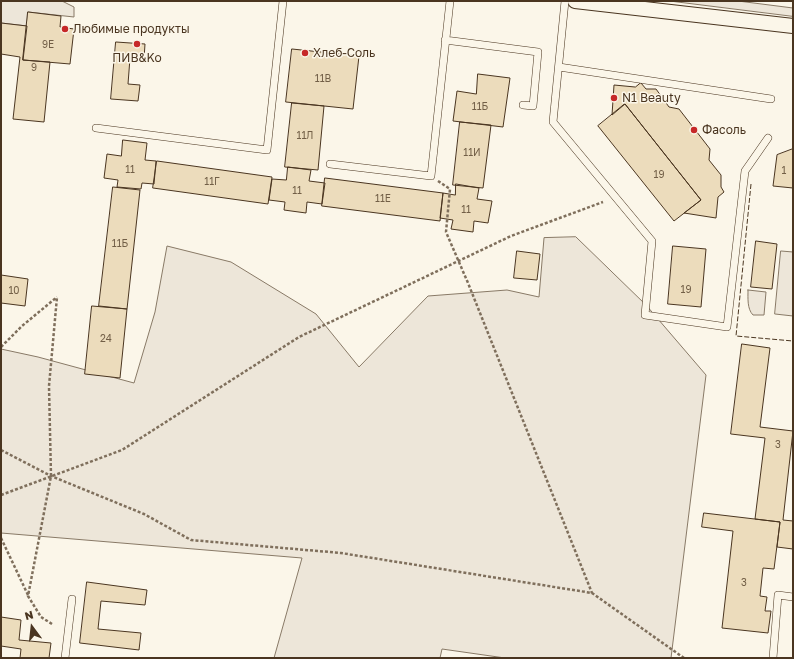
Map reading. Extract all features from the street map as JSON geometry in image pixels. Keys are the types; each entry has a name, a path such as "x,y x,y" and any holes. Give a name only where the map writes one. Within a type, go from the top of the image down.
{"street":[{"path":"575,1 793,26"}],"lane":[{"path":"96,128 267,150 284,1"},
{"path":"330,164 431,176 450,1"},
{"path":"565,1 553,122 652,241 645,315 727,326 745,171 768,138"},
{"path":"445,40 538,52 532,106 523,105"},
{"path":"559,68 772,99"},
{"path":"773,658 778,595 793,597"},
{"path":"65,658 72,599"}],"path":[{"path":"431,176 450,189 446,232 592,593"},
{"path":"1,495 122,450 299,337 511,236 603,202"},
{"path":"1,347 22,326 57,297 49,386 51,476 28,596"},
{"path":"1,450 51,476 144,514 191,540 341,553 592,593 684,658"},
{"path":"1,538 28,596 41,618 52,624"}],"shaded area":[{"path":"1,1 62,1 74,7 74,17 28,12 27,26 1,23"},
{"path":"670,1 738,1 793,8 793,16"},
{"path":"576,237 646,305 706,375 671,658 505,658 442,649 440,658 274,658 302,558 1,533 1,349 38,357 134,383 155,312 167,246 231,262 316,314 359,367 428,296 507,290 539,297 544,238"},
{"path":"781,251 793,252 793,316 775,314"},
{"path":"748,290 766,292 764,315 753,315 751,313 748,303"}],"building":[{"path":"28,12 61,16 60,27 74,29 70,64 23,60"},
{"path":"1,23 27,26 23,60 50,62 44,122 13,119 20,57 1,54"},
{"path":"116,42 145,44 144,59 130,58 128,84 140,85 138,101 111,99"},
{"path":"292,49 359,56 353,109 286,102"},
{"path":"478,74 510,78 503,127 453,121 457,91 476,94"},
{"path":"641,83 646,89 656,89 669,107 679,109 710,149 709,160 721,175 721,187 724,192 718,197 716,218 684,213 701,200 625,104 612,115 614,85 635,87"},
{"path":"292,103 324,106 318,170 285,167"},
{"path":"625,104 701,200 674,221 598,126"},
{"path":"460,122 491,125 483,188 453,185"},
{"path":"123,140 147,143 145,160 156,161 154,184 142,183 141,189 117,187 118,180 104,178 107,154 121,156"},
{"path":"793,149 793,188 773,186 777,155"},
{"path":"157,161 272,177 268,204 153,188"},
{"path":"288,167 311,170 309,181 325,183 322,204 307,202 306,213 284,210 285,202 269,200 272,179 286,180"},
{"path":"325,178 443,193 440,221 322,206"},
{"path":"456,184 479,188 477,199 492,201 488,223 474,221 473,232 451,229 453,220 440,218 443,193 455,195"},
{"path":"113,187 140,190 127,309 99,306"},
{"path":"756,241 777,244 772,289 751,287"},
{"path":"673,246 706,249 701,307 668,304"},
{"path":"517,251 540,254 537,280 514,278"},
{"path":"1,275 28,279 25,306 1,303"},
{"path":"92,306 127,309 120,378 85,374"},
{"path":"742,344 770,348 760,427 793,431 783,520 793,521 793,549 777,547 780,522 755,519 765,438 731,434"},
{"path":"704,513 780,522 774,569 763,568 760,596 767,597 765,611 771,611 768,633 722,628 733,531 702,527"},
{"path":"87,582 147,590 145,605 101,601 98,629 141,633 139,650 80,643"},
{"path":"1,617 21,620 19,640 51,643 49,658 20,658 21,649 1,646"}],"fence":[{"path":"751,184 736,336 793,341"}],"place":[{"name":"Любимые продукты","path":"65,29"},
{"name":"ПИВ&Ko","path":"137,44"},
{"name":"Хлеб-Соль","path":"305,53"},
{"name":"N1 Beauty","path":"614,98"},
{"name":"Фасоль","path":"694,130"}]}
